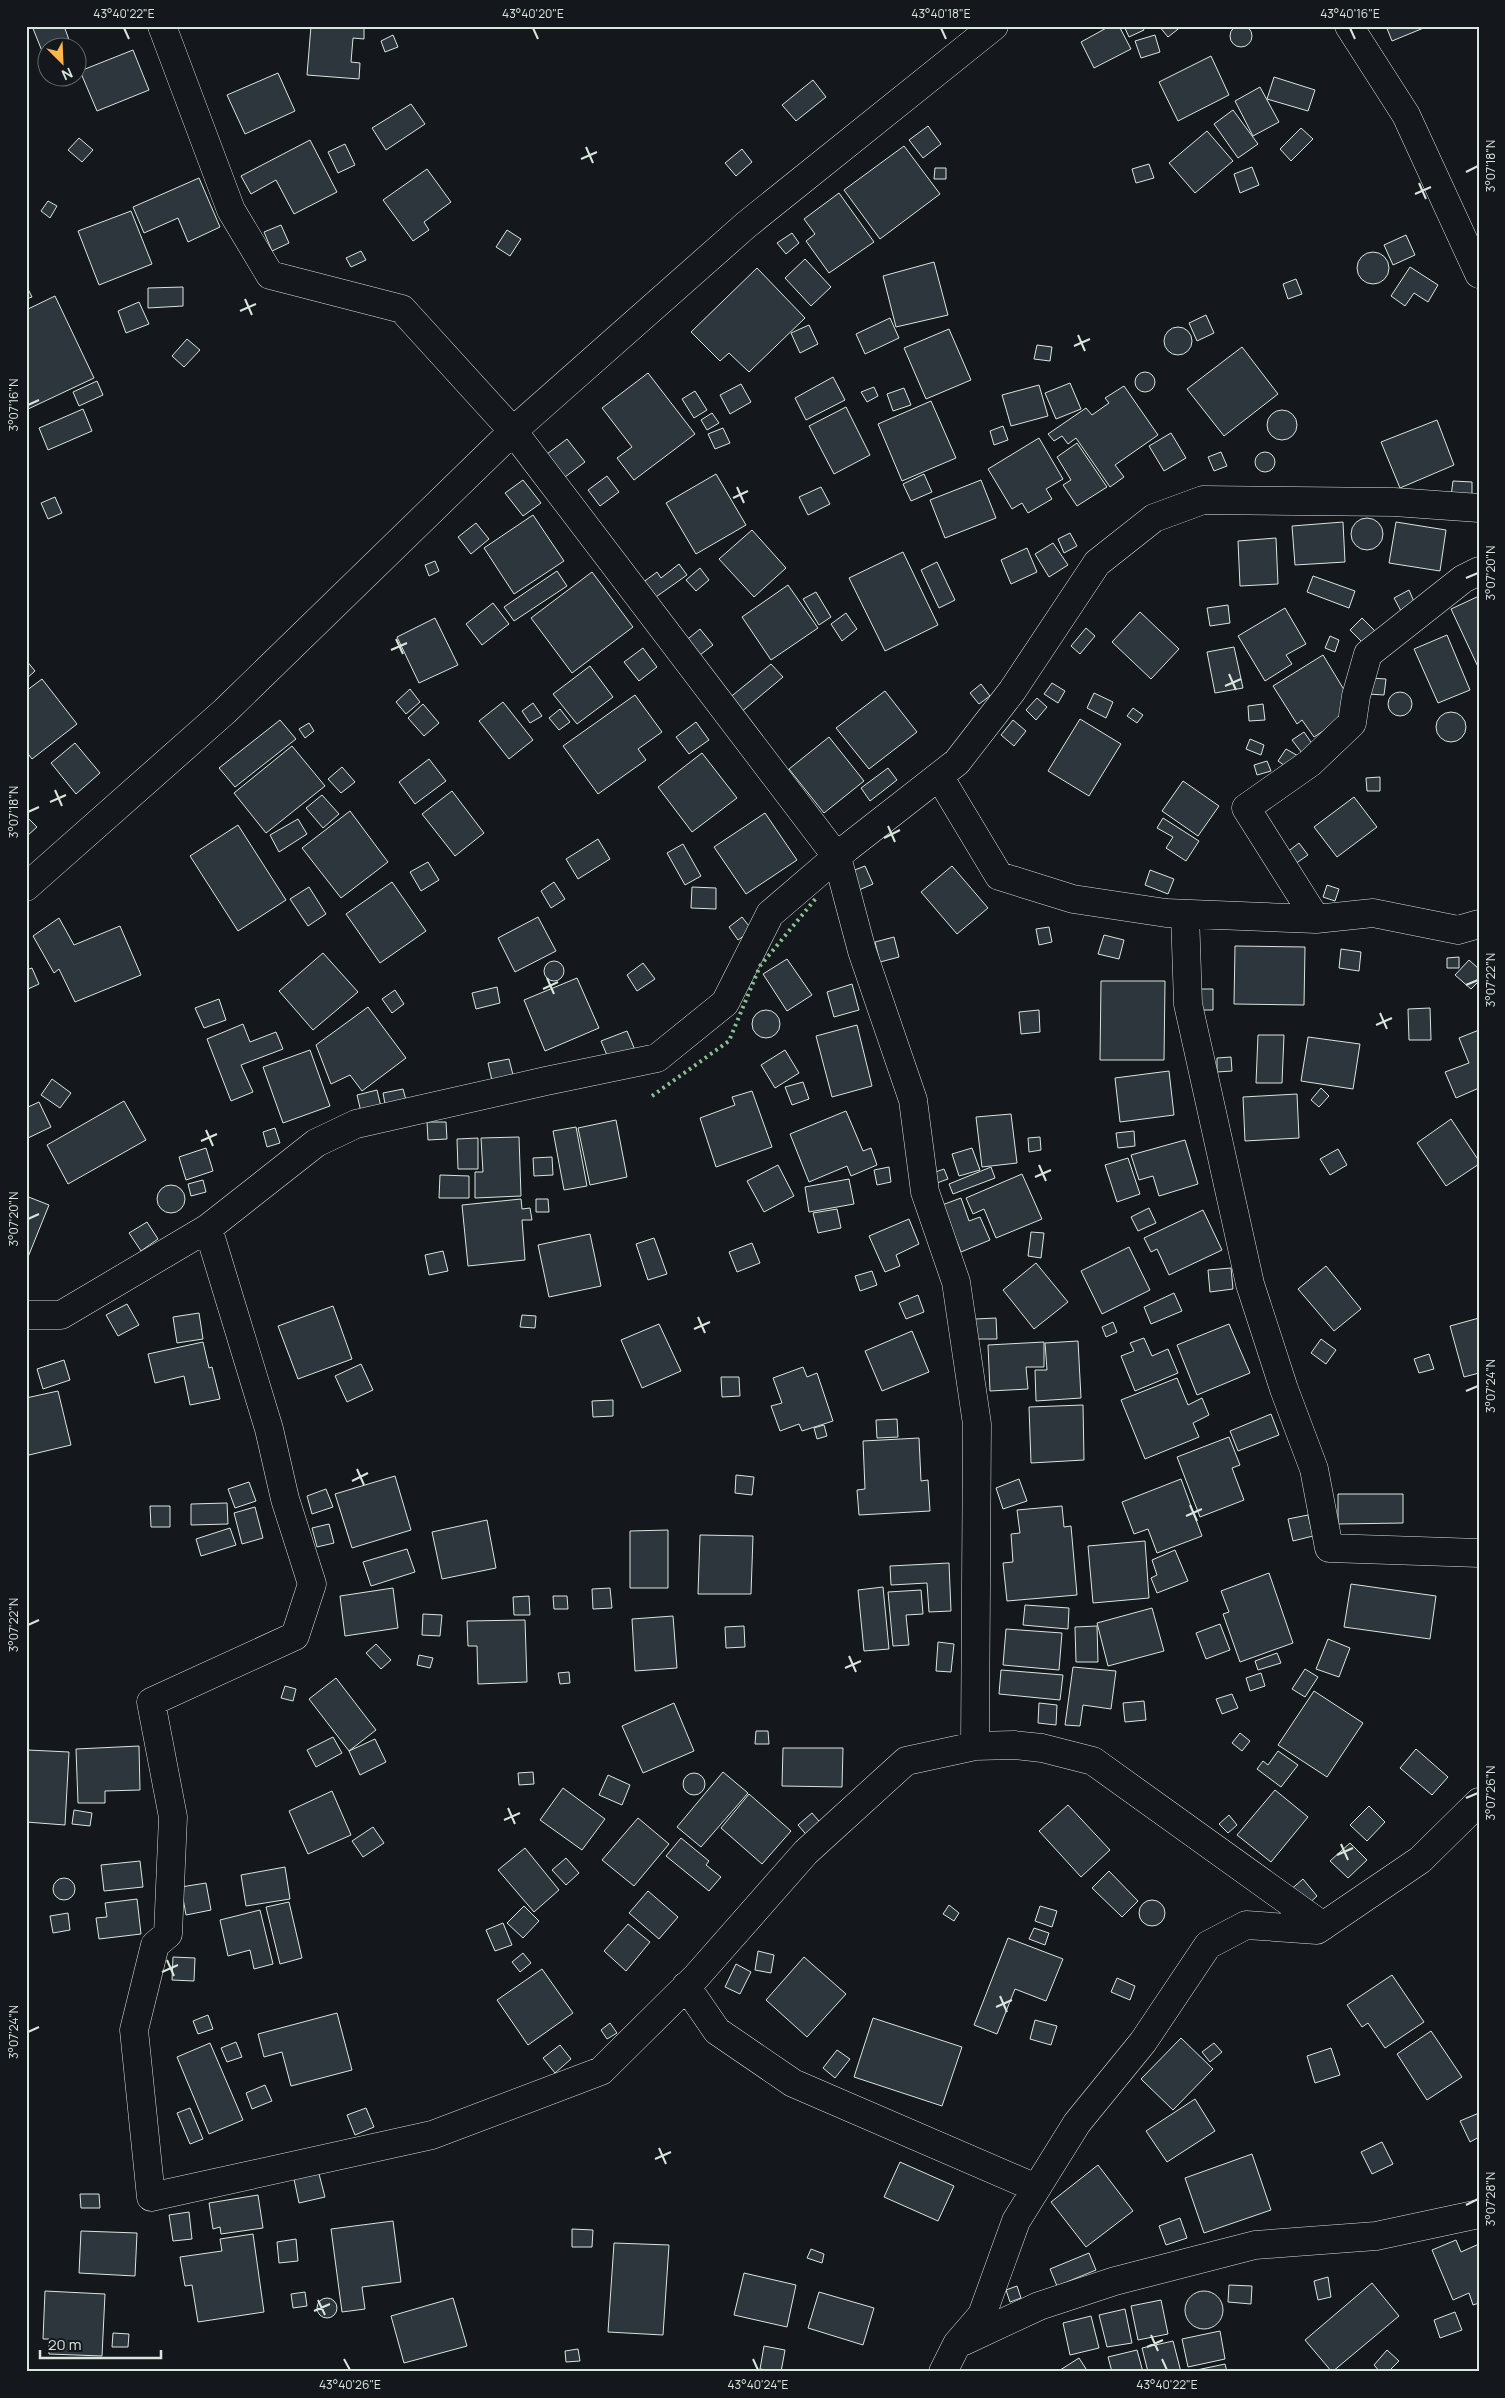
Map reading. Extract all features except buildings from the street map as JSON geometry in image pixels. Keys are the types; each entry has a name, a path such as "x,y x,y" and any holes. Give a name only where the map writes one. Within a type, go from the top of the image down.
{"street":[{"path":"162,26 230,210 270,275 402,309 513,431 837,858 862,951 912,1100 925,1192 956,1282 977,1424 975,1746"},
{"path":"26,887 225,711 513,431 746,225 994,26"},
{"path":"1349,26 1406,114 1479,274"},
{"path":"26,1315 60,1315 208,1228 316,1143 356,1124 546,1080 657,1058 725,1003 770,914 957,762 1012,691 1097,563 1154,518 1203,500 1394,502 1479,508"},
{"path":"1316,919 1246,808 1310,763 1352,723 1356,696 1368,654 1463,579 1479,571"},
{"path":"940,776 999,876 1073,899 1186,914 1316,919 1373,913 1458,930 1479,924"},
{"path":"1186,914 1188,1004 1248,1275 1284,1389 1314,1469 1329,1548 1479,1553"},
{"path":"208,1228 269,1428 285,1499 312,1584 295,1636 151,1702 173,1817 168,1934 155,1945 134,2030 151,2197 432,2135 601,2071 686,1986 806,1852 906,1761 975,1746 1014,1745 1042,1748 1092,1761 1323,1926"},
{"path":"943,2372 957,2344 982,2314 1016,2221 1036,2188 1077,2123 1142,2042 1208,1945 1246,1925 1317,1930 1420,1860 1479,1802"},
{"path":"686,1986 717,2031 793,2083 1036,2188"},
{"path":"957,2344 1039,2306 1115,2281 1255,2245 1376,2236 1479,2214"}],"hedge":[{"path":"652,1096 729,1041 760,966 817,897"}]}
